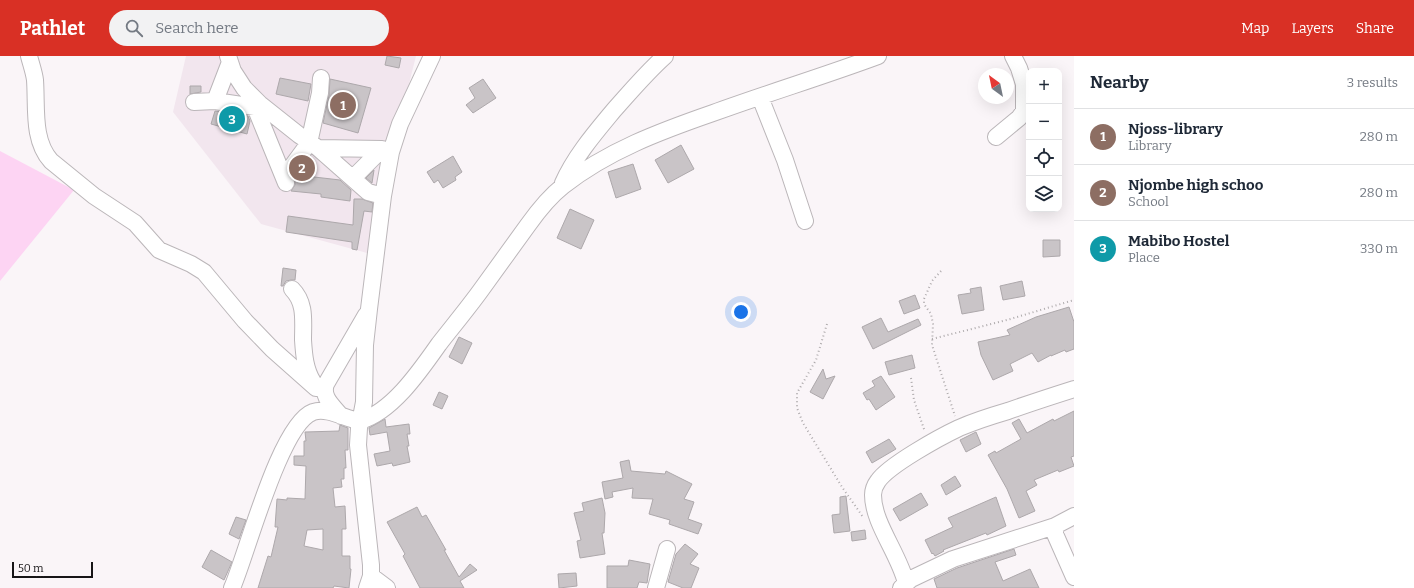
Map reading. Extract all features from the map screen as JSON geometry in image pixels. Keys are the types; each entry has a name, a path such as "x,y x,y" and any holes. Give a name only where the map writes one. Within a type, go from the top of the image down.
{"street":[{"path":"29,56 34,79 38,134 40,145 45,155 94,196 135,223 159,250 192,264 204,272 245,322 321,393 341,416"},
{"path":"387,588 369,582 370,545 358,457 358,434 364,402 365,345 387,151 432,56"},
{"path":"562,187 572,167 593,136 637,84 665,56"},
{"path":"232,588 240,571 282,451 292,433 302,420 311,413 324,411 360,422 377,413 408,386 480,292 539,210 562,187 587,169 632,144 695,119 878,56"},
{"path":"996,137 1024,112 1024,84 1013,56"},
{"path":"229,59 233,71 244,88 258,105 314,145 368,192 383,196"},
{"path":"215,102 229,59"},
{"path":"258,105 285,180 314,145 321,78"},
{"path":"760,96 785,160 805,221"},
{"path":"194,102 258,105"},
{"path":"314,145 387,151"},
{"path":"353,178 387,151"},
{"path":"292,289 298,296 302,307 306,366 321,393"},
{"path":"321,393 369,309"},
{"path":"1074,389 958,428 910,456 884,475 877,482 874,490 874,503 879,521 898,559 904,586 919,575 953,559 1055,526 1074,516"},
{"path":"1055,526 1055,534 1074,577"},
{"path":"656,588 667,549"}],"path":[{"path":"941,271 932,281 924,299 924,304 931,314 932,345 950,397 958,428"},
{"path":"932,339 1007,320 1074,300"},
{"path":"827,324 816,360 797,393 797,408 803,423 842,487 866,520"},
{"path":"911,378 914,400 929,444"}],"shaded area":[{"path":"186,56 416,56 367,253 261,224 173,112"},
{"path":"0,151 74,190 0,281"}],"building":[{"path":"387,56 401,58 399,68 385,65"},
{"path":"280,78 311,84 308,101 276,94"},
{"path":"330,79 371,88 358,133 323,123 329,95"},
{"path":"483,79 496,98 473,113 466,105 475,98 469,88"},
{"path":"190,86 201,86 201,92 190,94"},
{"path":"215,111 248,116 250,121 247,134 211,124"},
{"path":"681,145 694,169 668,183 655,160"},
{"path":"453,156 462,172 455,177 456,180 443,188 438,180 434,183 427,172"},
{"path":"633,164 641,189 616,198 608,172"},
{"path":"374,170 372,183 366,178"},
{"path":"297,175 340,180 351,190 350,201 321,197 321,194 291,191 295,185"},
{"path":"354,199 362,199 373,203 372,212 364,211 357,250 352,249 352,242 286,232 288,216 353,225"},
{"path":"570,209 594,220 581,249 557,238"},
{"path":"1043,240 1060,240 1060,256 1043,257"},
{"path":"283,268 296,270 295,280 286,281 283,286 281,286"},
{"path":"1022,281 1025,296 1003,300 1000,286"},
{"path":"981,287 984,310 962,314 958,295 971,293 970,289"},
{"path":"915,295 920,308 904,314 899,301"},
{"path":"1069,307 1074,322 1074,349 1066,352 1065,350 1051,355 1038,362 1032,353 1010,364 1013,371 993,380 981,355 978,342 1010,335 1007,330 1036,317"},
{"path":"881,318 888,332 918,319 921,325 873,349 862,327"},
{"path":"459,337 472,343 462,364 449,357"},
{"path":"912,355 915,368 889,375 885,362"},
{"path":"823,369 826,379 835,376 823,399 810,392"},
{"path":"881,376 895,397 876,410 863,393 875,386 872,381"},
{"path":"439,392 448,396 442,409 433,405"},
{"path":"1074,411 1074,456 1071,457 1074,466 1059,472 1058,470 1034,480 1037,485 1026,491 1035,511 1019,518 1007,489 988,455 995,451 996,453 1021,439 1012,423 1019,419 1027,433 1053,419 1054,421"},
{"path":"385,419 386,427 409,424 410,434 407,434 409,446 407,446 410,462 393,466 392,463 377,466 374,454 390,451 387,432 370,435 369,428"},
{"path":"340,425 348,428 348,450 345,450 346,468 344,468 344,479 341,479 342,487 333,488 335,507 345,506 346,529 342,529 342,556 350,556 351,569 349,588 334,586 333,588 258,588 268,556 271,557 278,527 275,527 277,499 305,499 306,466 294,465 294,456 304,456 304,441 306,441 305,432 339,431","holes":["323,529 323,550 304,546 307,530"]},
{"path":"976,432 981,444 966,452 960,440"},
{"path":"889,439 896,449 872,463 866,452"},
{"path":"629,460 631,471 665,474 666,471 692,484 684,499 694,502 688,519 702,524 698,534 669,524 670,520 649,514 653,499 632,498 633,488 612,492 613,497 605,499 602,482 623,478 620,462"},
{"path":"955,476 961,486 946,495 941,485"},
{"path":"921,493 928,505 900,521 893,509"},
{"path":"846,496 850,531 834,533 832,515 840,514 840,497"},
{"path":"996,497 1006,526 987,535 986,533 943,550 944,551 935,556 933,553 932,554 925,540 953,527 948,518"},
{"path":"602,498 605,513 604,533 602,533 605,554 580,558 577,541 581,540 574,513 584,511 582,503"},
{"path":"417,507 422,517 426,515 446,550 444,550 459,577 470,564 477,570 460,581 464,588 420,588 403,556 405,554 387,522"},
{"path":"236,517 246,520 239,539 229,534"},
{"path":"865,530 866,539 852,541 851,532"},
{"path":"685,544 698,554 690,564 699,568 691,588 683,588 668,582 676,554"},
{"path":"1014,549 1016,555 995,562 1003,581 1030,569 1039,588 937,588 934,579 957,568"},
{"path":"211,550 232,562 224,580 202,567"},
{"path":"629,560 650,564 647,583 639,582 637,588 607,588 607,566 628,566"},
{"path":"576,573 577,586 559,588 558,574"}],"place":[{"name":"Njoss-library","path":"343,105"},
{"name":"Mabibo Hostel","path":"232,119"},
{"name":"Njombe high schoo","path":"302,168"}]}
